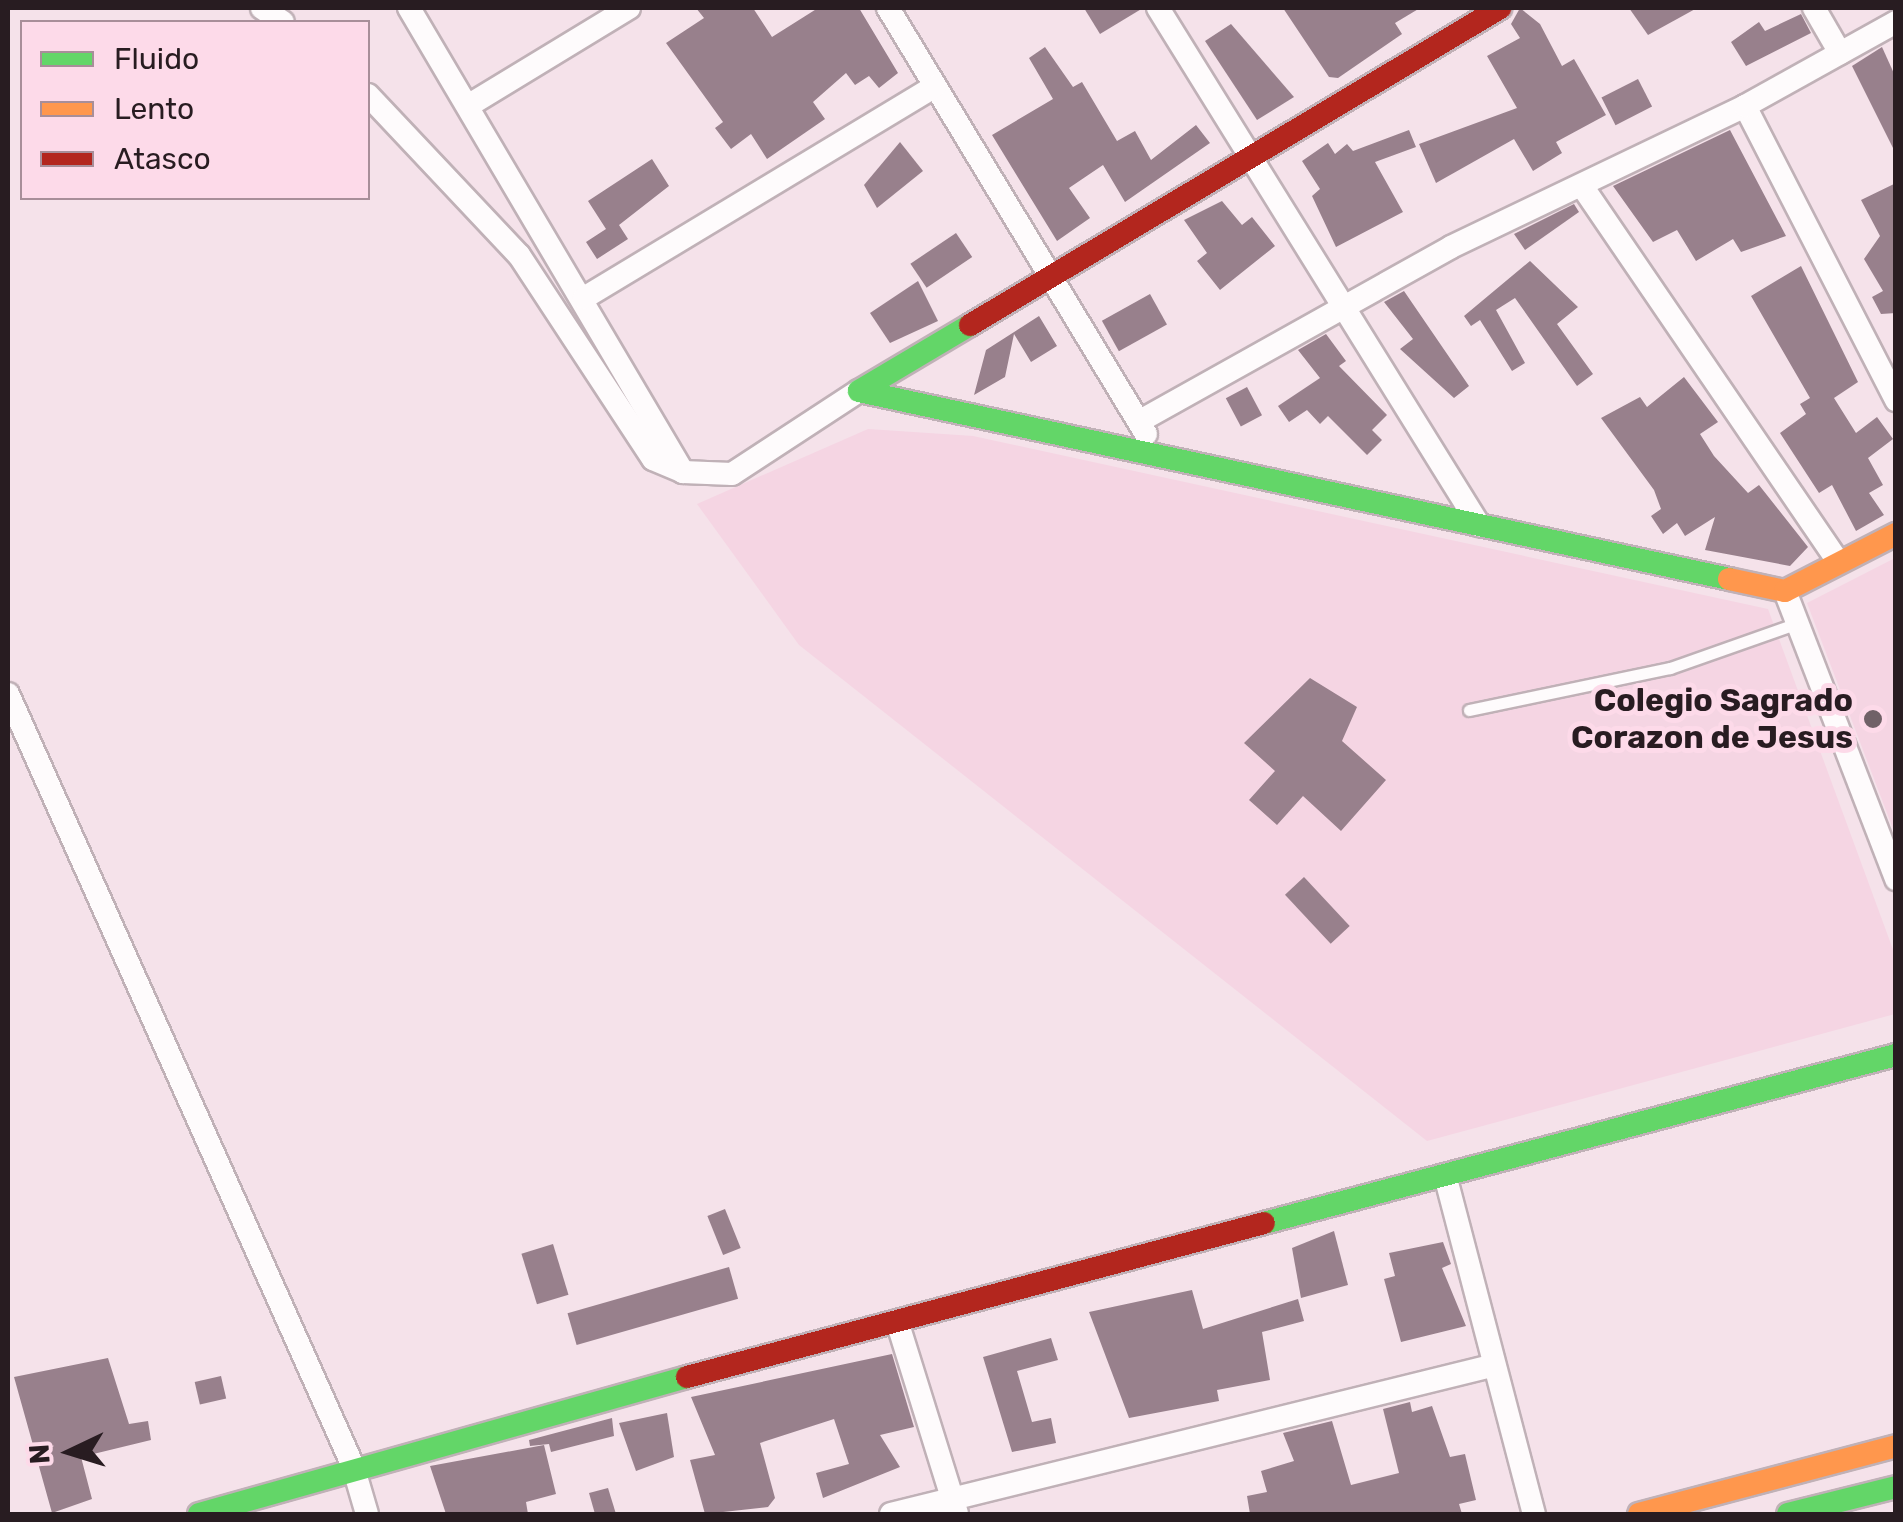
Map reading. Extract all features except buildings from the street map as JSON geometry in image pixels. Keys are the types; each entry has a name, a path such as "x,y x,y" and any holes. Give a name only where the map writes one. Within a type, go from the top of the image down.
{"street":[{"path":"409,8 471,104 683,472"},
{"path":"471,104 629,8"},
{"path":"888,8 1140,420 1156,456"},
{"path":"1158,8 1339,308 1480,525"},
{"path":"370,97 519,254 654,459 683,472 732,474 1048,274 1250,161 1500,8"},
{"path":"1814,8 1840,54"},
{"path":"1140,420 1339,308 1745,106 1896,22"},
{"path":"584,298 935,86"},
{"path":"1745,106 1896,400"},
{"path":"1582,186 1839,563"},
{"path":"858,392 1786,591 1896,534"},
{"path":"1786,591 1896,879"},
{"path":"8,694 353,1466 367,1514"},
{"path":"200,1514 353,1466 1896,1055"},
{"path":"1445,1175 1490,1366 1534,1514"},
{"path":"896,1321 955,1506"},
{"path":"890,1514 955,1506 1490,1366"},
{"path":"1639,1514 1896,1446"},
{"path":"1788,1514 1896,1488"}],"lane":[{"path":"1469,710 1670,668 1798,623"}],"shaded area":[{"path":"868,429 973,436 1768,609 1895,955 1895,1014 1427,1141 799,645 697,504"},
{"name":"Colegio Sagrado Corazon de Jesus","path":"1895,558 1895,834 1807,603"}],"traffic: fast":[{"path":"970,325 859,391 1729,579"},
{"path":"1264,1223 1896,1055"},
{"path":"199,1514 687,1377"},
{"path":"1788,1514 1896,1487"}],"traffic: slow":[{"path":"1729,579 1785,591 1896,534"},
{"path":"1639,1514 1896,1446"}],"traffic: jam":[{"path":"970,325 1500,8"},
{"path":"687,1377 1264,1223"}],"place":[{"name":"Colegio Sagrado Corazon de Jesus","path":"1873,719"}]}
